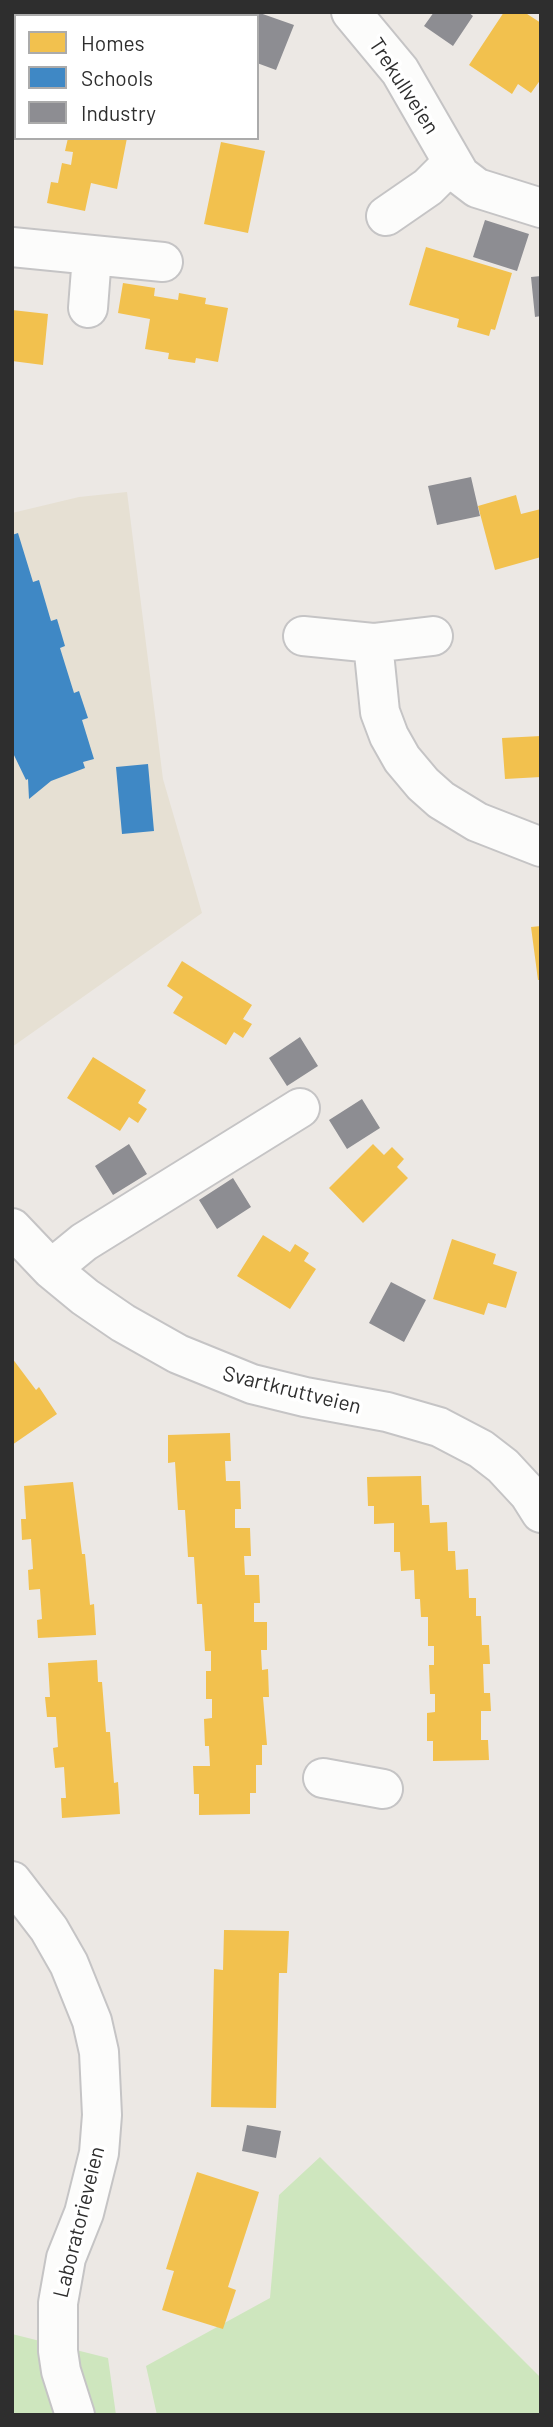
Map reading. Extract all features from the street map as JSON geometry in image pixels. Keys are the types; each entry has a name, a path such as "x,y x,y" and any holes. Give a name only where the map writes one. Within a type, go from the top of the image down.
{"street":[{"name":"Trekullveien","path":"351,12 400,71 460,175 477,188 541,208"},
{"path":"386,216 428,187 452,163"},
{"path":"12,247 163,262"},
{"path":"88,308 92,256"},
{"path":"303,636 373,643 433,636"},
{"path":"373,643 380,712 402,759 441,800 477,822 541,847"},
{"path":"51,1269 84,1242 300,1108"},
{"name":"Svartkruttveien","path":"12,1228 51,1269 123,1323 178,1354 252,1384 328,1402 387,1412 439,1427 481,1449 537,1498"},
{"path":"323,1778 383,1789"},
{"name":"Laboratorieveien","path":"12,1881 49,1929 69,1964 92,2021 99,2052 102,2115 99,2153 84,2213 66,2258 58,2302 58,2351 61,2371 75,2415"}],"shaded area":[{"path":"127,492 163,779 202,913 12,1047 12,513 79,497"}],"green space":[{"path":"320,2157 541,2378 541,2415 157,2415 146,2366 270,2298 279,2195"},
{"path":"12,2334 108,2358 116,2415 12,2415"}],"building: Homes":[{"path":"178,12 256,12 256,14 177,14"},
{"path":"504,12 524,12 541,23 541,79 531,93 518,84 512,94 469,65"},
{"path":"12,44 14,110 12,112"},
{"path":"68,140 127,140 117,189 91,183 85,211 47,203 51,182 58,183 62,163 71,165 73,152 65,151"},
{"path":"221,142 265,151 248,233 204,224"},
{"path":"426,247 512,273 495,330 491,329 489,336 457,327 459,319 409,305"},
{"path":"123,283 155,288 154,296 178,300 179,293 206,298 205,304 228,308 218,362 196,358 195,363 168,359 169,353 145,349 150,319 118,313"},
{"path":"12,310 48,314 43,365 12,361"},
{"path":"516,495 521,514 541,509 541,557 495,570 478,506"},
{"path":"541,736 541,777 505,779 502,738"},
{"path":"541,926 541,980 538,980 531,927"},
{"path":"182,961 252,1005 243,1019 252,1024 243,1038 234,1032 226,1045 173,1013 183,997 167,986"},
{"path":"93,1057 146,1090 138,1103 147,1109 138,1123 129,1117 120,1131 67,1098"},
{"path":"373,1144 384,1155 392,1147 404,1159 397,1167 408,1178 363,1223 329,1188"},
{"path":"263,1235 290,1252 295,1244 309,1253 304,1261 316,1269 290,1309 237,1276"},
{"path":"452,1239 496,1254 493,1264 517,1272 506,1308 488,1303 484,1315 433,1299"},
{"path":"12,1358 36,1390 39,1387 57,1414 12,1445"},
{"path":"230,1433 231,1461 225,1461 226,1481 240,1481 241,1509 235,1509 235,1528 250,1528 251,1556 244,1556 245,1575 259,1575 260,1603 254,1603 254,1622 267,1622 267,1650 261,1650 262,1670 268,1669 269,1697 263,1697 267,1745 262,1745 262,1765 256,1765 256,1793 250,1793 250,1814 199,1815 199,1794 194,1794 193,1766 210,1766 209,1746 205,1746 204,1719 212,1718 212,1699 206,1699 206,1671 211,1671 211,1651 205,1651 202,1604 197,1604 194,1557 188,1557 185,1510 178,1510 175,1462 168,1463 168,1435"},
{"path":"421,1476 422,1505 429,1505 430,1523 447,1522 448,1551 455,1551 456,1570 468,1569 469,1598 476,1598 476,1616 481,1616 482,1645 489,1645 490,1664 483,1664 484,1693 490,1693 491,1711 481,1711 481,1740 488,1740 489,1760 433,1761 433,1741 427,1741 427,1713 435,1712 435,1694 430,1694 429,1665 434,1665 434,1646 428,1646 428,1617 421,1617 420,1599 415,1599 414,1570 401,1571 400,1552 394,1552 394,1523 374,1524 374,1506 368,1506 367,1477"},
{"path":"73,1482 90,1605 94,1604 96,1635 38,1638 37,1620 42,1619 40,1589 29,1590 28,1570 33,1569 31,1539 22,1540 21,1519 26,1519 24,1486"},
{"path":"97,1660 98,1682 102,1682 106,1732 110,1732 114,1783 118,1782 120,1814 62,1818 61,1798 66,1798 64,1767 55,1768 53,1748 58,1747 56,1717 47,1717 45,1697 50,1697 48,1663"},
{"path":"224,1930 289,1931 287,1973 279,1973 276,2108 211,2107 214,1969 223,1970"},
{"path":"197,2172 259,2192 228,2287 236,2290 223,2329 162,2310 174,2271 166,2269"}],"building: Schools":[{"path":"18,533 33,582 39,580 51,621 57,619 65,646 60,648 74,693 79,691 88,718 82,720 94,759 83,762 85,768 51,781 29,799 28,779 26,780 12,751 12,535"},
{"path":"148,764 154,831 122,834 116,767"}],"building: Industry":[{"path":"434,12 468,12 473,16 453,46 424,26"},
{"path":"257,14 294,25 276,70 259,64"},
{"path":"485,220 529,234 517,271 473,257"},
{"path":"541,276 541,316 535,317 531,277"},
{"path":"471,477 480,516 437,525 428,486"},
{"path":"300,1037 318,1066 287,1086 269,1058"},
{"path":"362,1099 380,1128 347,1149 329,1120"},
{"path":"129,1144 147,1174 113,1195 95,1166"},
{"path":"233,1178 251,1207 217,1229 199,1200"},
{"path":"391,1282 426,1300 404,1342 369,1323"},
{"path":"247,2125 281,2131 276,2158 242,2151"}]}
